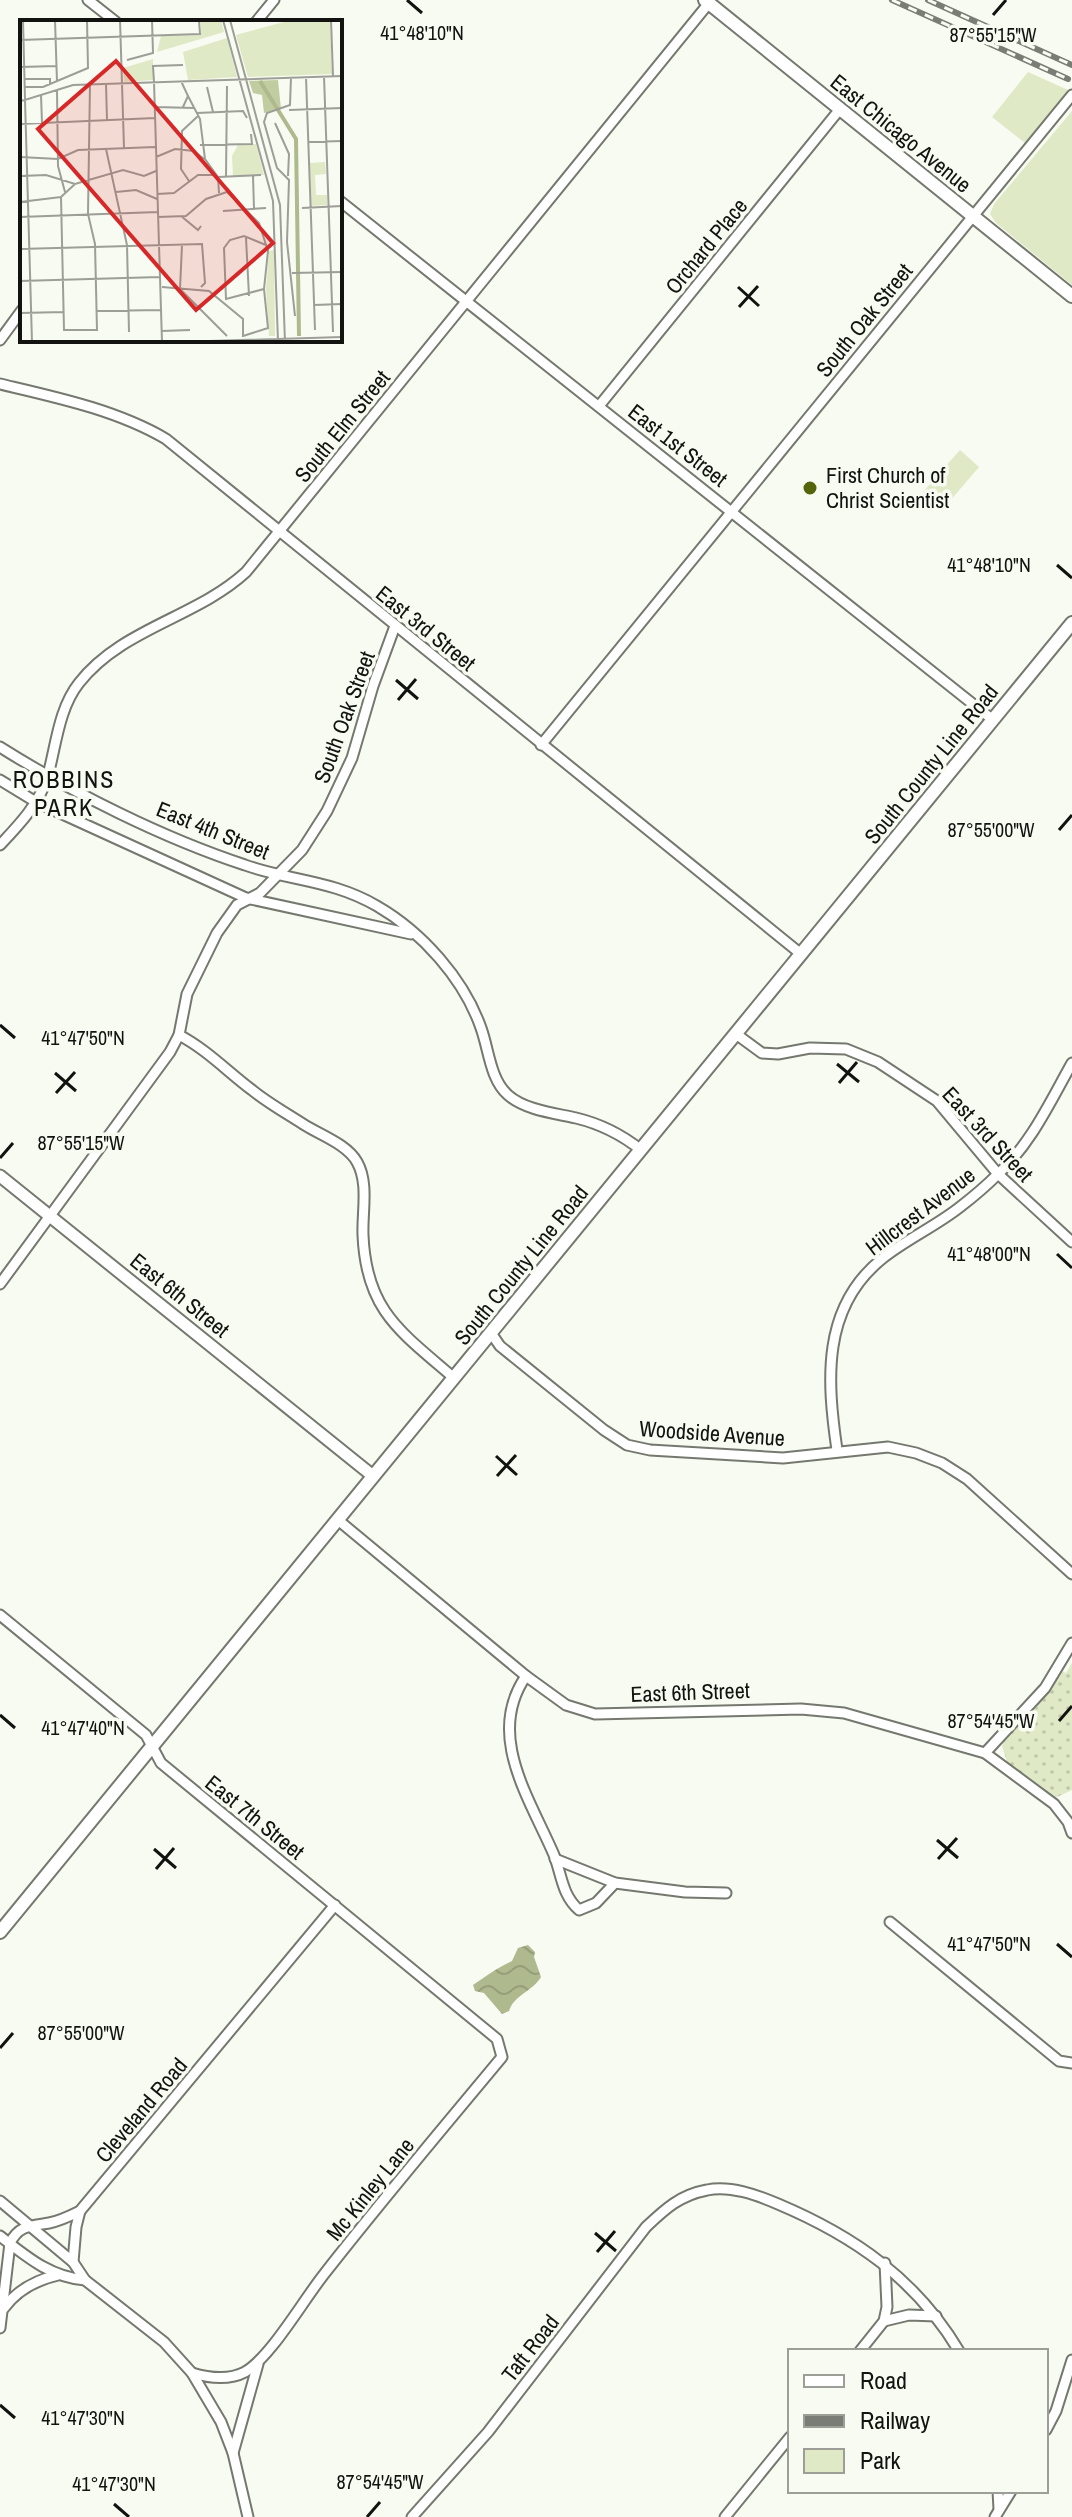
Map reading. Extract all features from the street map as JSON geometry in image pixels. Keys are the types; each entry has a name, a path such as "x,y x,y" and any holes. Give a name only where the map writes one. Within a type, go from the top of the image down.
{"main road":[{"name":"East Chicago Avenue","path":"707,2 1072,296"},
{"name":"South County Line Road","path":"0,1932 993,720 1070,631"}],"street":[{"path":"88,0 113,20"},
{"path":"258,20 274,0"},
{"name":"South Elm Street","path":"0,845 36,802 74,690 110,653 216,596 235,583 256,561 707,2"},
{"name":"South Oak Street","path":"541,745 1072,95"},
{"name":"Orchard Place","path":"599,406 840,109"},
{"name":"East 1st Street","path":"342,203 993,720"},
{"path":"0,340 20,313"},
{"name":"East 3rd Street","path":"0,384 86,406 156,433 801,954"},
{"name":"South Oak Street","path":"0,1284 170,1052 179,1035 187,994 199,965 229,915 246,898 260,893 302,850 340,786 356,748 373,686 395,626"},
{"name":"East 4th Street","path":"0,747 47,777 171,835 253,868 361,897 379,907 415,935 447,968 462,989 481,1027 495,1075 508,1095 524,1104 604,1127 641,1150"},
{"path":"0,780 36,802 246,898 415,935"},
{"name":"East 3rd Street","path":"736,1034 762,1053 778,1054 810,1048 846,1049 878,1062 937,1101 998,1174 1072,1242"},
{"path":"179,1035 195,1043 255,1093 351,1154 362,1175 363,1235 371,1288 385,1315 396,1328 454,1378"},
{"name":"Hillcrest Avenue","path":"837,1450 829,1396 829,1371 833,1342 850,1298 882,1259 960,1207 998,1174 1032,1135 1072,1063"},
{"name":"East 6th Street","path":"0,1176 373,1476"},
{"name":"Woodside Avenue","path":"491,1333 500,1346 627,1445 650,1450 783,1458 888,1447 942,1463 967,1479 1072,1574"},
{"name":"East 6th Street","path":"338,1520 526,1676 566,1705 595,1714 801,1709 844,1713 985,1753 1054,1804 1068,1822 1072,1833"},
{"name":"East 7th Street","path":"0,1615 146,1735 161,1763 497,2039"},
{"path":"985,1753 1045,1688 1072,1643"},
{"path":"526,1676 515,1692 511,1710 511,1750 516,1772 555,1859 567,1899 579,1910 596,1903 615,1883"},
{"path":"555,1859 615,1883 685,1892 726,1893"},
{"name":"Cleveland Road","path":"80,2211 335,1905"},
{"path":"890,1922 1059,2061 1072,2063"},
{"name":"Mc Kinley Lane","path":"233,2453 258,2363 332,2263 502,2057 497,2039"},
{"name":"Taft Road","path":"412,2517 488,2432 646,2227 675,2200 710,2189 750,2193 818,2221 885,2263"},
{"path":"0,2201 73,2262 85,2280 152,2331 192,2373 221,2422 233,2453 248,2517"},
{"path":"0,2328 10,2243 21,2228 51,2223 80,2211"},
{"path":"73,2262 80,2211"},
{"path":"0,2236 35,2263 58,2275 85,2280"},
{"path":"885,2263 936,2316 958,2349"},
{"path":"862,2349 884,2321 887,2307 885,2263"},
{"path":"2,2310 11,2298 30,2284 58,2275"},
{"path":"884,2321 909,2315 936,2316"},
{"path":"1048,2425 1072,2360"},
{"path":"192,2373 225,2378 243,2374 258,2363"},
{"path":"725,2517 788,2439"},
{"path":"997,2513 998,2493"},
{"path":"997,2513 1010,2493"}],"green space":[{"path":"1028,72 1068,90 1025,143 992,117"},
{"path":"1072,111 1072,285 996,223 990,214 994,204"},
{"path":"960,450 979,467 943,509 923,492"},
{"path":"1072,1663 1072,1790 1055,1798 1007,1762 1002,1746 1004,1740 1036,1708 1060,1670 1066,1673"}],"water":[{"path":"528,1945 535,1952 541,1977 515,2001 509,2011 502,2014 484,1993 475,1991 473,1985 512,1961 518,1948"}],"railway":[{"path":"892,0 1068,79"},
{"path":"928,0 1072,65"}],"place":[{"name":"First Church of Christ Scientist","path":"810,488"}],"district":[{"name":"ROBBINS PARK","path":"64,793"}]}
